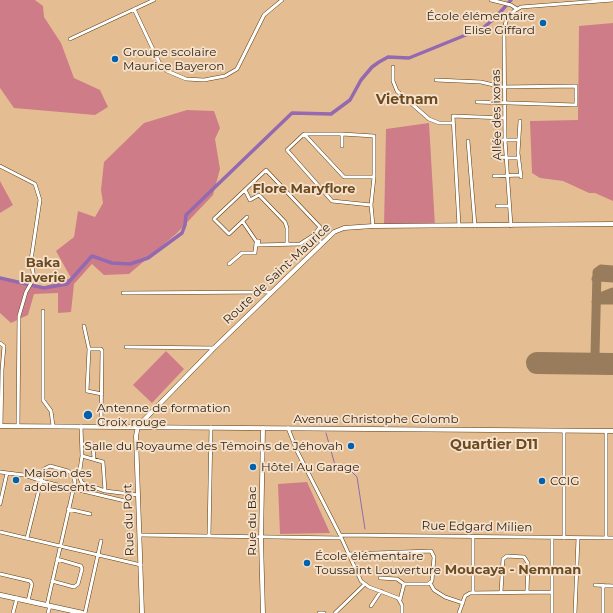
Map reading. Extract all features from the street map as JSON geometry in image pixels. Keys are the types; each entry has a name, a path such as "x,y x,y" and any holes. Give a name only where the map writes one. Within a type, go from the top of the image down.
{"main road":[{"path":"0,595 84,613"}],"street":[{"path":"70,39 154,0"},
{"path":"134,9 159,62 168,71 186,79 204,80 225,76 237,69 264,15 282,0"},
{"path":"491,0 511,5 517,9 527,6 613,0"},
{"name":"Allée des ixoras","path":"511,226 505,140 505,25 510,15 517,9"},
{"path":"393,68 393,81 397,91 429,119 439,123 453,123"},
{"path":"436,80 481,82 505,87 576,86 576,105 477,102"},
{"path":"459,226 453,116 505,118"},
{"path":"494,176 521,176 519,158 520,121"},
{"path":"304,134 344,177 374,177"},
{"path":"371,205 337,203 331,201 287,151 304,134 374,136 374,177 371,205 373,226"},
{"path":"342,134 342,146"},
{"path":"494,140 519,140"},
{"path":"468,141 475,226"},
{"path":"493,157 519,158"},
{"path":"0,166 35,184 40,200 31,260 34,278 20,309 18,426"},
{"path":"243,222 256,241 259,241 258,245 302,244 314,235 320,228 319,225 267,170 264,171 214,219 228,234 247,217"},
{"path":"245,190 250,200 259,195 285,222 287,228 287,244"},
{"path":"497,206 509,206"},
{"name":"Route de Saint-Maurice","path":"138,426 214,348 334,232 344,228 373,226 613,224"},
{"path":"314,235 322,243"},
{"path":"229,264 242,254 255,252 256,243 259,241"},
{"path":"123,293 271,292"},
{"path":"43,311 43,400 51,411 53,426"},
{"path":"84,326 89,349 87,391 102,394"},
{"path":"1,344 4,346 1,370 1,426"},
{"path":"126,347 214,348"},
{"path":"89,349 98,348 102,351 101,426"},
{"name":"Avenue Christophe Colomb","path":"1,426 613,431"},
{"path":"81,426 82,456 79,476 81,482 105,490 138,495"},
{"name":"Rue du Port","path":"138,426 136,436 142,613"},
{"path":"208,536 211,427"},
{"name":"Rue du Bac","path":"263,428 261,536 263,613"},
{"path":"288,428 296,451 341,537 358,575 365,584 400,600"},
{"path":"606,430 606,538"},
{"path":"564,431 564,538"},
{"path":"82,444 93,445 94,459"},
{"path":"82,456 101,460 103,464 105,490"},
{"path":"27,538 41,481 46,468 50,466 68,471 73,475 75,482 72,489 52,581 48,613"},
{"path":"0,472 24,475 72,489 125,501"},
{"path":"0,504 7,474"},
{"path":"68,509 90,514"},
{"path":"0,532 141,566"},
{"name":"Rue Edgard Milien","path":"140,535 613,538"},
{"path":"473,536 473,592"},
{"path":"552,538 552,613"},
{"path":"575,613 578,538"},
{"path":"84,613 101,541"},
{"path":"348,554 430,550 434,557 433,580 430,583"},
{"path":"501,592 503,559 507,556 524,556 528,563 527,592"},
{"path":"52,581 74,587 78,584 82,569 81,566 57,559"},
{"path":"0,574 30,580 32,584 28,601"},
{"path":"380,578 397,579 404,584 430,583"},
{"path":"430,583 434,590 445,597 463,603"},
{"path":"335,613 365,584"},
{"path":"402,613 400,600 404,584"},
{"path":"595,585 613,586"},
{"path":"603,585 603,613"},
{"path":"371,606 381,591"},
{"path":"459,613 465,596 473,592 552,592"},
{"path":"14,613 17,598"},
{"path":"319,613 324,613"}],"shaded area":[{"path":"0,0 35,0 43,6 44,17 61,43 74,78 100,90 108,107 95,115 14,108 0,88"},
{"path":"613,23 613,201 595,193 589,193 563,181 540,178 532,173 530,121 578,120 579,26"},
{"path":"187,110 214,111 220,128 215,139 220,169 213,195 177,233 129,274 104,275 92,264 74,284 71,312 58,313 58,293 34,294 28,315 11,323 0,313 0,278 42,287 71,278 56,251 74,237 78,211 95,217 103,203 101,190 104,162 144,123"},
{"path":"429,123 435,226 384,226 386,129"},
{"path":"0,181 13,205 0,213"},
{"path":"166,351 184,369 152,403 133,385"},
{"path":"307,482 330,533 280,534 278,484"}],"waterway":[{"path":"0,278 44,288 67,284 92,256 112,263 130,264 148,258 182,233 186,215 292,113 331,114 350,100 361,80 372,67 379,62 388,57 409,58 483,28 495,18 511,0"},
{"path":"326,433 335,465 351,471 357,477 365,529"}],"taxiway":[{"path":"583,364 592,361 595,355 597,272 601,269 613,270"},
{"path":"596,279 599,277 613,278"},
{"path":"598,298 613,292"},
{"path":"596,302 600,300 613,300"},
{"path":"595,355 599,361 605,364"},
{"path":"537,363 537,360 540,358 552,364"}],"runway":[{"path":"537,363 613,364"}],"place":[{"name":"École élémentaire Elise Giffard","path":"543,23"},
{"name":"Groupe scolaire Maurice Bayeron","path":"115,59"},
{"name":"Antenne de formation Croix rouge","path":"88,415"},
{"name":"Salle du Royaume des Témoins de Jéhovah","path":"351,446"},
{"name":"Hôtel Au Garage","path":"253,467"},
{"name":"Maison des adolescents","path":"16,480"},
{"name":"CCIG","path":"542,481"},
{"name":"École élémentaire Toussaint Louverture","path":"307,563"}],"district":[{"name":"Vietnam","path":"407,100"},
{"name":"Flore Maryflore","path":"304,189"},
{"name":"Baka laverie","path":"43,270"},
{"name":"Quartier D11","path":"494,445"},
{"name":"Moucaya - Nemman","path":"513,570"}]}
